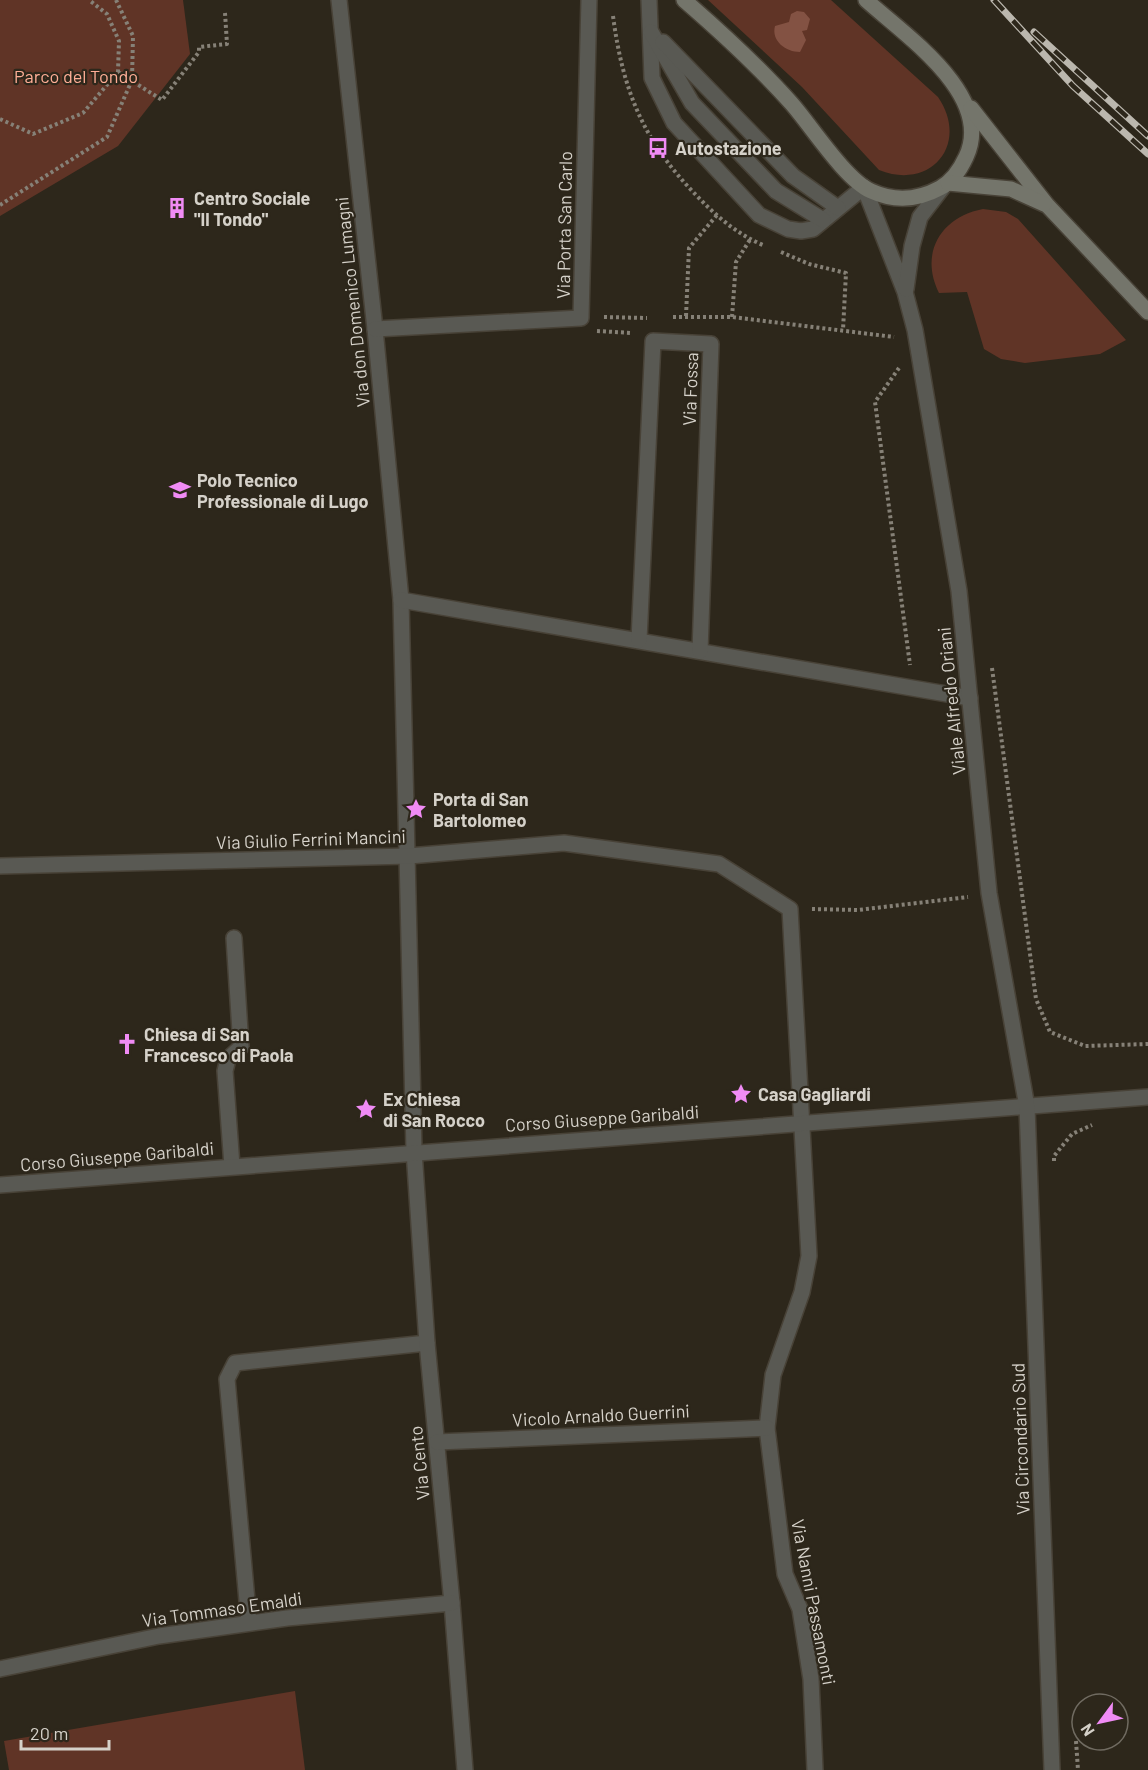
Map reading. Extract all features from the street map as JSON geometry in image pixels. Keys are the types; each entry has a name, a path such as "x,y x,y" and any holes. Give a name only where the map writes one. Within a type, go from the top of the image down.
{"main road":[{"path":"684,0 718,29 790,102 864,187 883,196 898,199 921,197 945,185 960,171 970,149 972,126 967,103"},
{"path":"866,0 933,61 1047,205 1148,312"},
{"path":"945,185 1011,189 1047,205"}],"street":[{"name":"Via don Domenico Lumagni","path":"339,0 375,329 401,600 409,856"},
{"name":"Via Porta San Carlo","path":"375,329 581,318 589,0"},
{"path":"649,0 648,27 652,78 674,123 759,215 788,229 801,231 813,229 864,187"},
{"path":"648,27 793,176 838,208"},
{"path":"648,27 692,103 776,191 823,220"},
{"name":"Viale Alfredo Oriani","path":"905,292 912,246 920,217 945,185"},
{"name":"Viale Alfredo Oriani","path":"864,187 905,292 915,330 959,591 989,893 1027,1107"},
{"name":"Via Fossa","path":"639,640 653,340 711,344 700,651"},
{"path":"401,600 970,698"},
{"name":"Via Giulio Ferrini Mancini","path":"0,866 409,856 564,843 719,864 790,909"},
{"name":"Via Cento","path":"409,856 414,1151 427,1343 452,1603 465,1770"},
{"path":"790,909 803,1123"},
{"path":"232,1166 225,1071 228,1059 241,1047 234,938"},
{"name":"Corso Giuseppe Garibaldi","path":"0,1185 414,1151 1148,1097"},
{"name":"Via Circondario Sud","path":"1027,1107 1052,1770"},
{"name":"Via Nanni Passamonti","path":"803,1123 809,1256 802,1292 773,1375 768,1428 785,1574 800,1609 812,1679 815,1770"},
{"path":"249,1623 227,1379 230,1369 235,1363 427,1343"},
{"name":"Vicolo Arnaldo Guerrini","path":"437,1442 768,1428"},
{"name":"Via Tommaso Emaldi","path":"0,1669 159,1636 249,1623 452,1603"}],"path":[{"path":"0,119 33,134 54,127 83,113 118,72 119,40 107,14 89,0"},
{"path":"0,205 107,136 132,80 133,36 116,0"},
{"path":"118,72 162,100 199,52 199,47 227,44 225,13"},
{"path":"686,316 689,248 717,215"},
{"path":"732,317 736,262 754,232"},
{"path":"605,317 654,318"},
{"path":"664,318 732,317 894,335 896,346"},
{"path":"573,319 583,330 639,333"},
{"path":"639,319 639,326"},
{"path":"898,357 900,367 875,402 912,687"},
{"path":"990,656 1036,999 1050,1032 1085,1046 1148,1044"},
{"path":"790,909 858,910 930,903 989,893"},
{"path":"1053,1167 1054,1156 1072,1134 1099,1123"},
{"path":"1077,1752 1078,1770"}],"green space":[{"name":"Parco del Tondo","path":"0,0 183,0 190,54 118,146 0,216"},
{"path":"708,0 831,0 938,97 947,114 950,131 947,146 940,159 929,169 915,174 898,175 879,170 802,87"},
{"path":"983,209 1006,212 1018,219 1126,340 1100,354 1025,363 1001,359 984,349 967,292 939,293 933,278 932,264 933,251 945,229 968,213"},
{"path":"295,1691 305,1770 9,1770 4,1741"}],"shaded area":[{"path":"797,11 804,12 810,19 807,30 802,31 806,40 800,52 781,45 774,31 775,26 789,22 791,14"}],"railway":[{"path":"994,0 1073,86 1148,154"},
{"path":"1034,32 1148,136"}],"place":[{"name":"Autostazione","path":"658,148"},
{"name":"Centro Sociale \"Il Tondo\"","path":"177,208"},
{"name":"Polo Tecnico Professionale di Lugo","path":"180,490"},
{"name":"Porta di San Bartolomeo","path":"416,809"},
{"name":"Chiesa di San Francesco di Paola","path":"127,1044"},
{"name":"Casa Gagliardi","path":"741,1094"},
{"name":"Ex Chiesa di San Rocco","path":"366,1109"}]}
